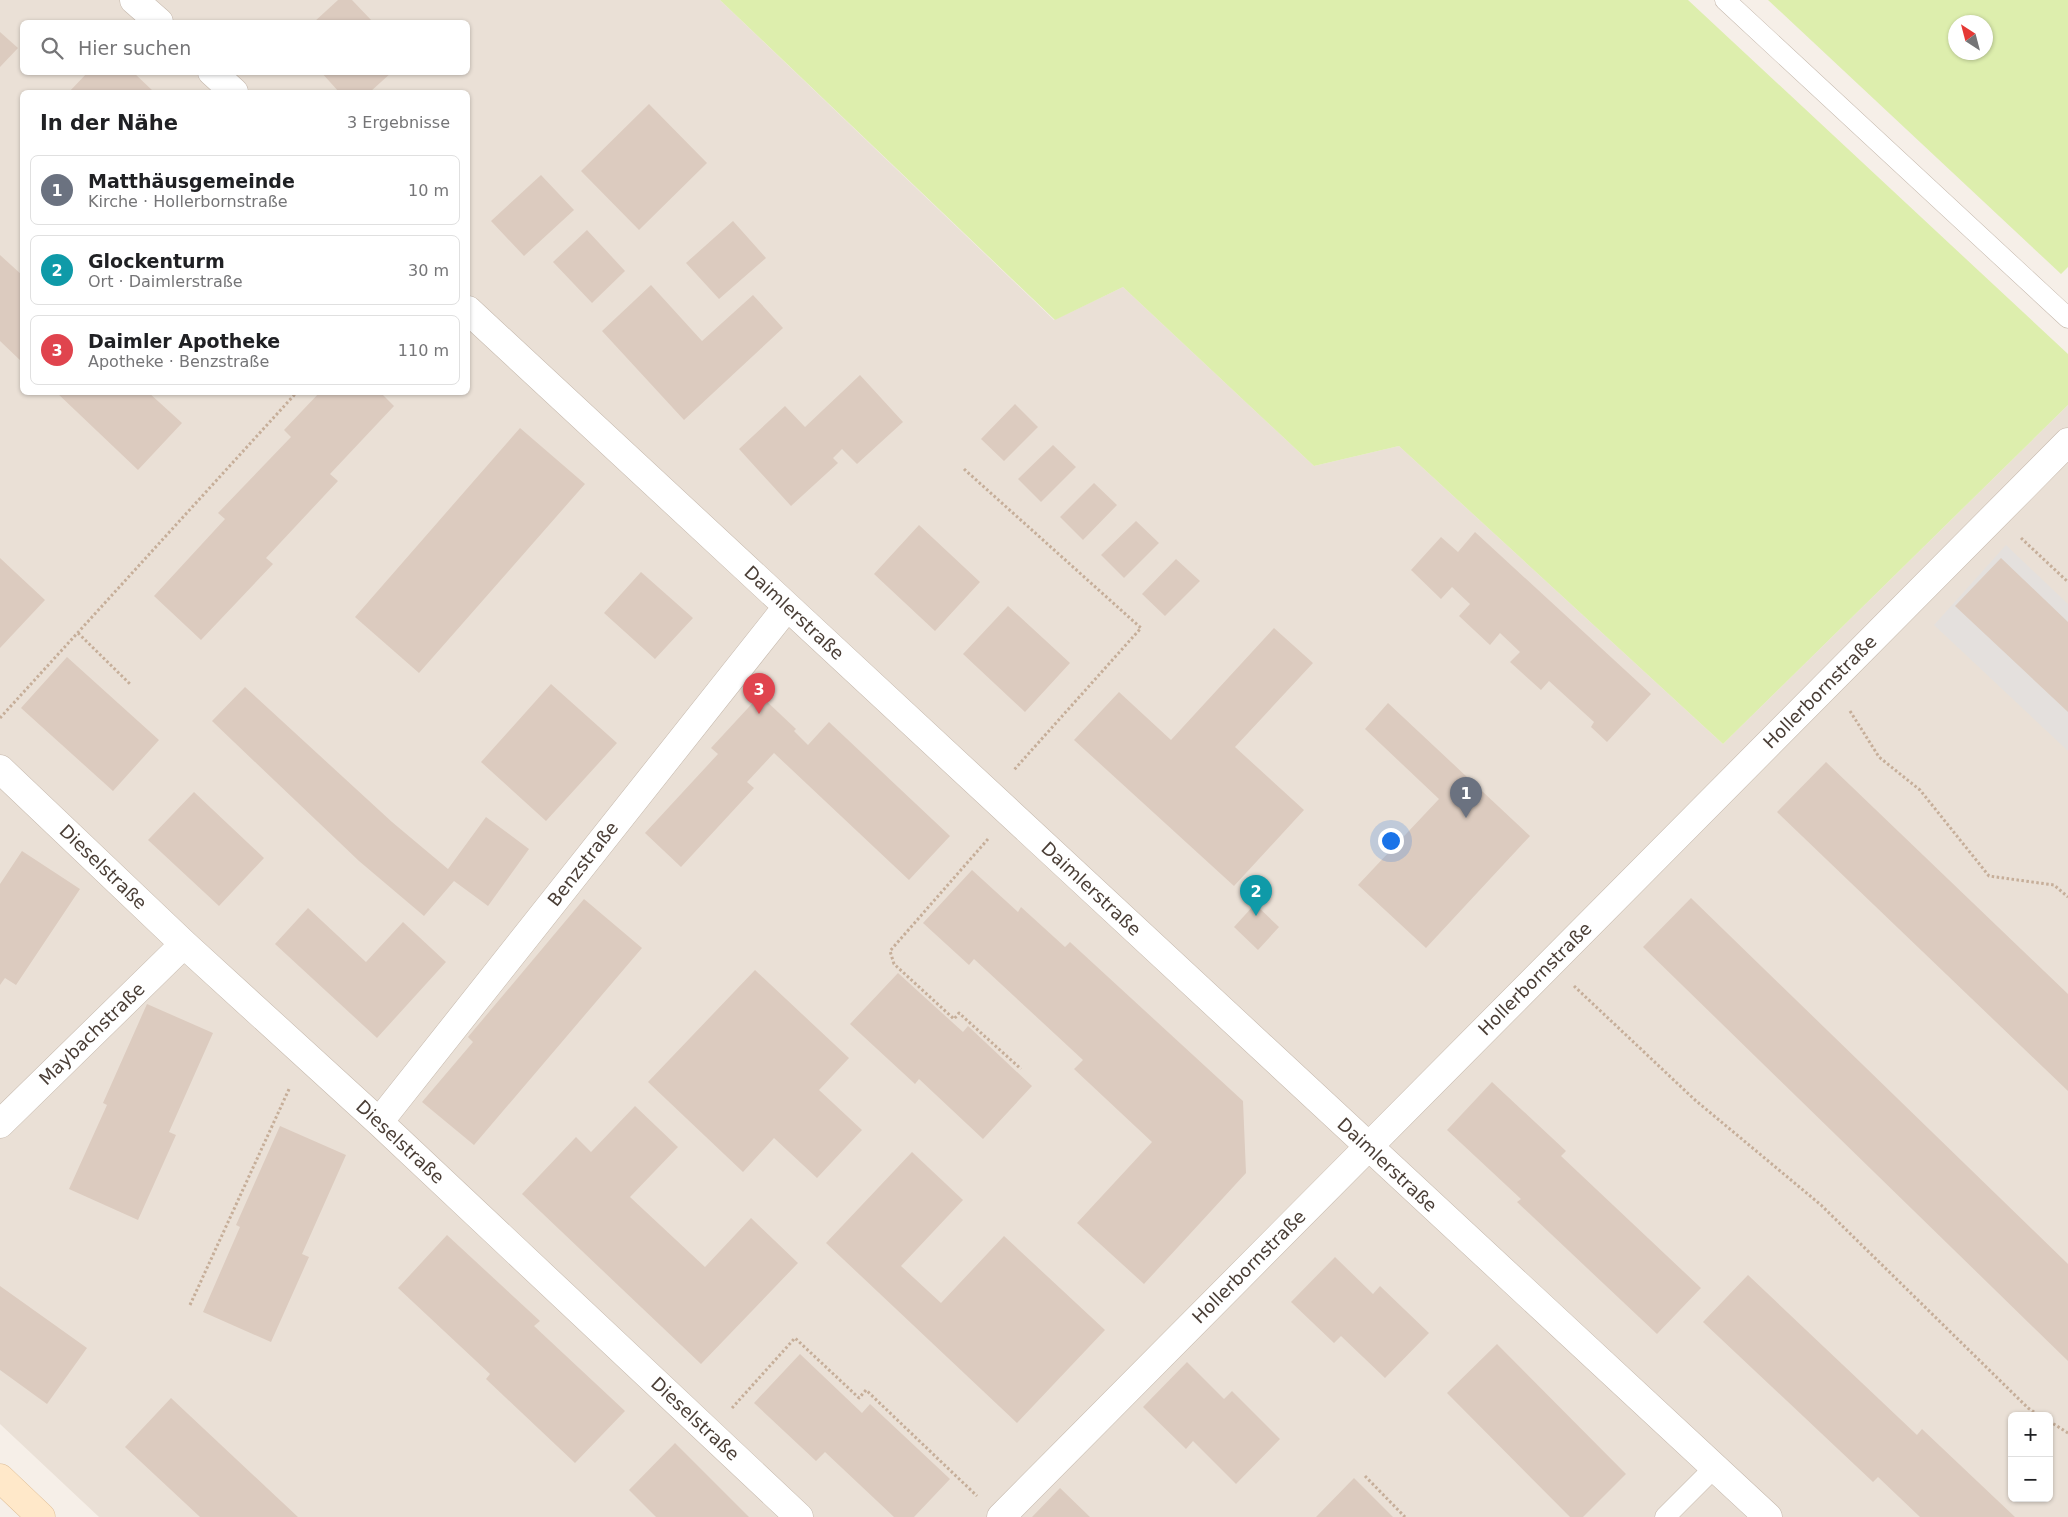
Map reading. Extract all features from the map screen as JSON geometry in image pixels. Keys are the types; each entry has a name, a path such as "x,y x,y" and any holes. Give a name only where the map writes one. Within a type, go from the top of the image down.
{"street":[{"path":"134,0 157,20"},
{"path":"215,75 232,90"},
{"name":"Daimlerstraße","path":"470,312 1768,1517"},
{"name":"Hollerbornstraße","path":"1001,1517 2068,442"},
{"name":"Benzstraße","path":"378,1122 787,607"},
{"name":"Dieselstraße","path":"0,768 184,944 378,1122 799,1517"},
{"name":"Maybachstraße","path":"0,1124 184,944"},
{"path":"0,1478 41,1517"}],"lane":[{"path":"1725,0 2068,318"},
{"path":"1665,1517 1714,1468"}],"path":[{"path":"0,718 294,395"},
{"path":"964,469 1141,628 990,796"},
{"path":"1996,514 2068,582"},
{"path":"78,633 131,686"},
{"path":"1831,680 1879,757 1920,790 1989,876 2054,885 2068,897"},
{"path":"1010,814 890,950 894,964 954,1019 959,1013 1021,1069"},
{"path":"1550,964 1695,1100 1821,1205 2034,1412"},
{"path":"190,1304 305,1055"},
{"path":"709,1433 795,1338 859,1398 866,1390 978,1497"},
{"path":"2053,1424 2068,1433"},
{"path":"1365,1476 1405,1517"}],"shaded area":[{"path":"0,0 720,0 1054,320 1123,287 1314,466 1399,446 1723,744 2068,405 2068,1517 99,1517 0,1424"},
{"path":"2006,545 2068,604 2068,751 1934,625"}],"green space":[{"path":"720,0 1688,0 2068,354 2068,405 1723,744 1399,446 1314,466 1123,287 1055,320"},
{"path":"1768,0 2068,0 2068,267 2061,274"}],"building":[{"path":"338,0 352,0 371,20 316,20"},
{"path":"0,32 18,48 0,67"},
{"path":"85,75 136,75 152,90 71,90"},
{"path":"324,75 389,75 372,90 337,90"},
{"path":"649,104 707,163 639,230 581,171"},
{"path":"541,175 574,210 524,256 491,221"},
{"path":"733,221 766,258 719,299 686,263"},
{"path":"587,230 625,271 592,303 553,262"},
{"path":"0,255 20,273 20,360 0,341"},
{"path":"651,285 702,341 753,295 783,328 684,420 602,331"},
{"path":"860,375 903,422 857,464 842,449 833,458 838,463 791,506 739,449 785,406 805,427"},
{"path":"59,395 151,395 182,423 138,470"},
{"path":"317,395 383,395 394,406 330,474 338,481 266,558 273,564 201,640 154,596 225,519 218,513 291,437 284,430"},
{"path":"1015,404 1038,427 1004,461 981,439"},
{"path":"520,428 585,484 419,673 355,617"},
{"path":"1053,445 1076,467 1041,502 1018,479"},
{"path":"1094,483 1117,505 1083,540 1060,517"},
{"path":"1136,521 1159,543 1124,578 1101,555"},
{"path":"919,525 980,582 935,631 874,574"},
{"path":"1475,532 1651,694 1607,742 1591,727 1594,722 1549,681 1541,690 1510,662 1520,652 1500,633 1490,645 1459,616 1470,604 1452,587 1441,599 1411,570 1441,537 1458,552"},
{"path":"0,558 45,600 0,648"},
{"path":"2001,558 2068,622 2068,712 1955,606"},
{"path":"1176,559 1200,581 1165,616 1142,594"},
{"path":"641,572 693,618 655,659 604,613"},
{"path":"1008,606 1070,663 1025,712 963,654"},
{"path":"1274,628 1313,663 1235,747 1304,810 1234,886 1074,740 1119,692 1171,740"},
{"path":"67,657 159,740 113,791 21,708"},
{"path":"551,684 617,743 546,821 481,762"},
{"path":"245,687 392,822 448,869 486,817 529,849 488,906 454,881 424,916 359,861 212,721"},
{"path":"760,695 796,729 794,731 808,745 829,722 950,836 909,880 774,753 747,782 754,788 681,867 645,833 718,754 711,748"},
{"path":"1388,703 1530,836 1426,948 1358,885 1439,799 1365,729"},
{"path":"1826,762 2068,994 2068,1091 1777,812"},
{"path":"194,792 264,858 219,906 148,840"},
{"path":"22,851 80,889 16,985 5,978 0,985 0,884"},
{"path":"972,870 1018,912 1021,907 1065,947 1070,942 1243,1101 1246,1173 1144,1284 1077,1223 1152,1142 1074,1069 1083,1060 974,959 969,965 923,923"},
{"path":"1691,898 2068,1264 2068,1361 1643,947"},
{"path":"584,899 642,948 474,1145 422,1102 473,1042 468,1037"},
{"path":"1255,904 1279,927 1258,950 1234,927"},
{"path":"308,908 366,962 403,922 446,962 377,1038 275,944"},
{"path":"755,970 849,1058 819,1090 862,1130 817,1178 774,1138 743,1172 648,1082"},
{"path":"898,973 963,1032 968,1026 1032,1086 983,1139 919,1079 915,1084 850,1024"},
{"path":"147,1004 213,1033 169,1132 176,1135 138,1220 69,1189 107,1105 103,1103"},
{"path":"1492,1082 1566,1151 1561,1156 1701,1288 1657,1334 1517,1202 1521,1199 1447,1130"},
{"path":"635,1106 678,1147 630,1197 705,1267 751,1218 798,1263 701,1364 522,1194 576,1137 591,1152"},
{"path":"280,1126 346,1155 302,1254 309,1257 271,1342 203,1312 240,1227 236,1225"},
{"path":"912,1152 963,1200 901,1266 941,1303 1004,1236 1105,1330 1017,1423 826,1243"},
{"path":"447,1235 540,1321 534,1326 625,1411 575,1463 486,1379 490,1374 398,1288"},
{"path":"1335,1257 1373,1294 1380,1286 1429,1333 1385,1378 1341,1336 1334,1343 1291,1302"},
{"path":"1748,1275 1917,1435 1922,1429 2015,1517 1920,1517 1878,1477 1873,1482 1703,1322"},
{"path":"0,1286 87,1348 47,1404 0,1370"},
{"path":"1497,1344 1626,1474 1583,1517 1570,1517 1447,1393"},
{"path":"800,1354 862,1413 870,1404 950,1479 914,1517 894,1517 825,1452 816,1461 754,1403"},
{"path":"1187,1362 1224,1399 1232,1391 1280,1439 1236,1484 1193,1441 1186,1449 1143,1407"},
{"path":"171,1398 298,1517 200,1517 125,1447"},
{"path":"675,1443 749,1517 656,1517 629,1490"},
{"path":"1354,1478 1393,1517 1316,1517"},
{"path":"1060,1488 1090,1517 1032,1517"}],"place":[{"name":"Daimler Apotheke","path":"759,714"},
{"name":"Matthäusgemeinde","path":"1466,818"},
{"name":"Glockenturm","path":"1256,916"}]}
